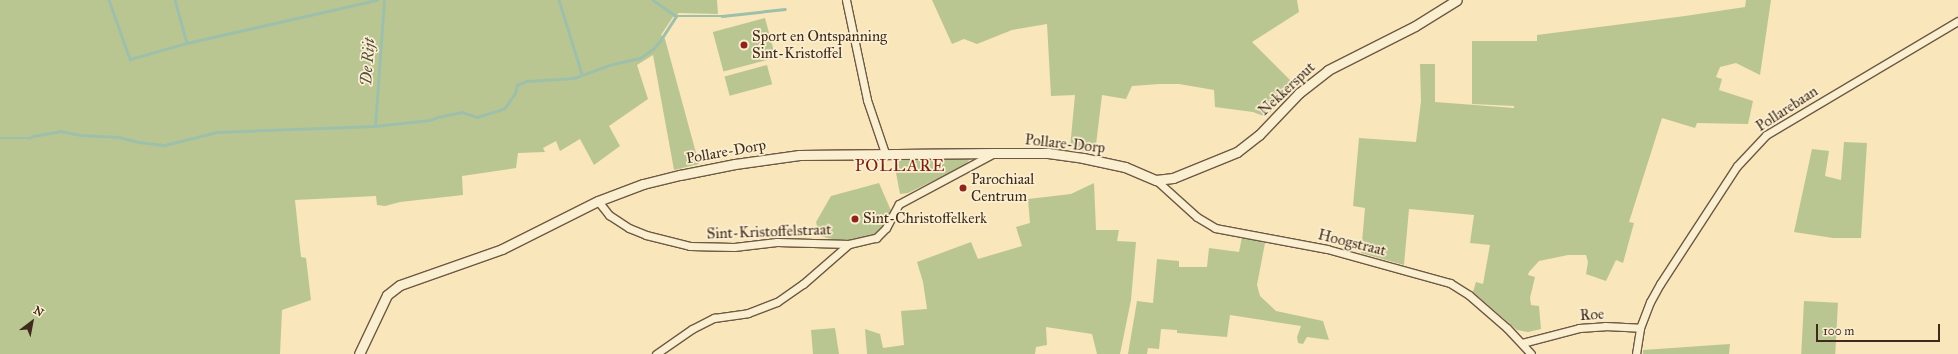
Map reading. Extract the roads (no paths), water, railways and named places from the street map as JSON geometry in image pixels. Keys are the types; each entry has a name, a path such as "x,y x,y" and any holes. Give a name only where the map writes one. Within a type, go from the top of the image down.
{"street":[{"path":"846,0 867,100 885,153"},
{"name":"Nekkersput","path":"1156,180 1172,178 1237,152 1259,134 1299,93 1328,70 1415,26 1457,0"},
{"name":"Pollarebaan","path":"1640,328 1650,302 1660,284 1696,228 1737,166 1766,135 1958,21"},
{"name":"Pollare-Dorp","path":"359,354 387,295 400,285 502,249 598,201 643,184 736,164 806,154 885,153 1048,153 1083,158 1125,167 1156,180"},
{"name":"Sint-Kristoffelstraat","path":"598,201 609,215 629,228 646,235 690,246 734,247 784,242 849,244 876,238 886,228 899,204 994,153"},
{"name":"Hoogstraat","path":"1156,180 1197,217 1215,228 1327,248 1450,283 1469,295 1522,343 1531,354"},
{"path":"656,354 692,329 714,318 748,313 778,302 803,284 849,244"},
{"name":"Roe","path":"1522,343 1579,328 1605,326 1640,328"},
{"path":"1636,354 1640,328"}],"waterway":[{"path":"109,0 130,59 187,43"},
{"path":"175,0 187,43 377,0"},
{"name":"De Rijt","path":"375,126 384,0"},
{"path":"559,0 582,74"},
{"name":"De Rijt","path":"653,0 676,16 722,16 785,9"},
{"path":"0,138 29,138 60,131 81,135 119,137 139,142 165,145 217,132 375,126 430,120 462,112 477,117 504,109 515,93 517,85 527,81 574,78 609,65 640,58 653,49 660,41 676,16"}],"place":[{"name":"Sport en Ontspanning Sint-Kristoffel","path":"744,45"},
{"name":"Parochiaal Centrum","path":"963,188"},
{"name":"Sint-Christoffelkerk","path":"855,219"}],"district":[{"name":"POLLARE","path":"900,166"}]}
